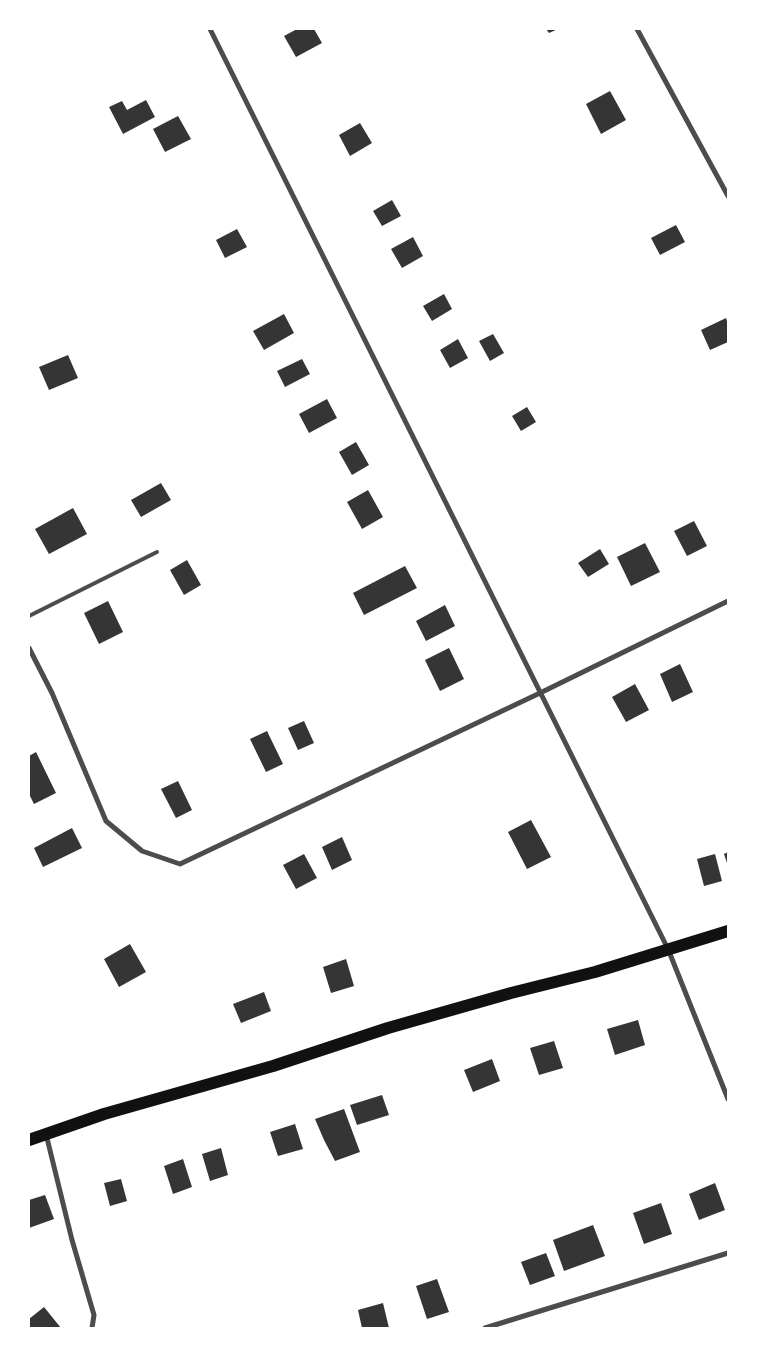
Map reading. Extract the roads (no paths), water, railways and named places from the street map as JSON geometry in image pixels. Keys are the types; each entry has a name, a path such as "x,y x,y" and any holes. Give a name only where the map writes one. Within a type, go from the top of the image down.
{"main road":[{"path":"29,1140 104,1114 272,1066 388,1028 595,972 728,931"}],"street":[{"path":"210,29 668,950 728,1099"},
{"path":"637,29 728,196"},
{"path":"29,648 52,693 106,821 142,851 180,864 540,693 728,601"},
{"path":"46,1134 72,1240 94,1315 92,1328"},
{"path":"485,1328 728,1253"}],"lane":[{"path":"29,616 157,552"}]}
